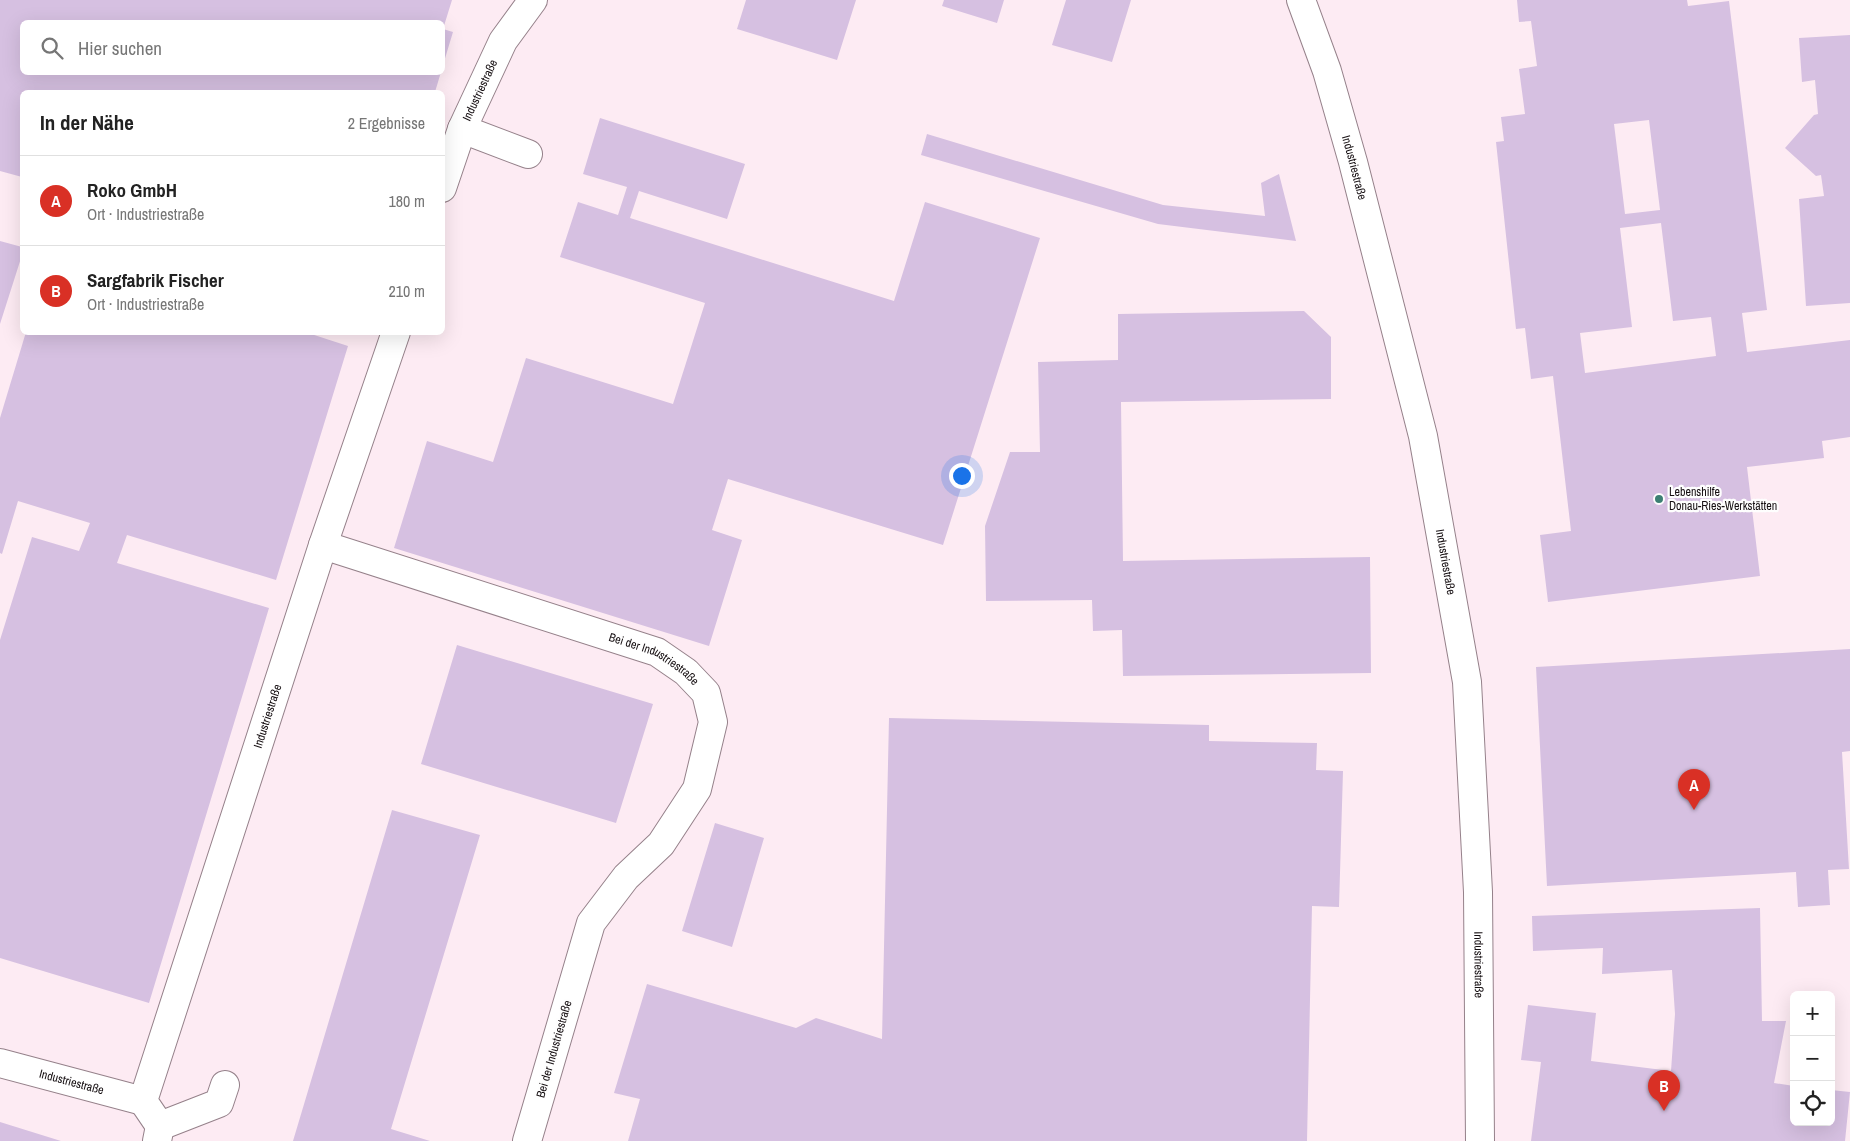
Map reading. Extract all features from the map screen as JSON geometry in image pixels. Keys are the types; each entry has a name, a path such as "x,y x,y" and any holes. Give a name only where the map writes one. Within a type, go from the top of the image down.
{"street":[{"name":"Industriestraße","path":"445,179 462,129 503,42 533,0"},
{"name":"Industriestraße","path":"1301,0 1327,71 1353,162 1421,426 1467,682 1478,892 1480,1141"},
{"path":"462,129 528,154"},
{"name":"Industriestraße","path":"0,1063 143,1101 323,545 395,335"},
{"name":"Bei der Industriestraße","path":"323,545 657,652 686,672 706,693 713,722 697,788 661,844 626,877 591,923 527,1141"},
{"path":"143,1101 158,1133 219,1103 225,1085"}],"building":[{"path":"0,0 452,0 445,23 445,20 20,20 20,75 440,75 436,90 20,90 20,176 0,171"},
{"path":"746,0 856,0 837,60 737,29"},
{"path":"944,0 1004,0 997,23 942,6"},
{"path":"1066,0 1131,0 1112,62 1052,45"},
{"path":"1517,0 1687,0 1688,6 1729,1 1767,310 1742,313 1747,352 1850,340 1850,437 1822,441 1824,458 1747,467 1760,576 1548,602 1540,535 1571,531 1553,376 1531,379 1525,328 1516,329 1496,142 1504,141 1501,117 1525,114 1519,69 1537,66 1531,21 1519,22","holes":["1649,120 1660,210 1625,214 1614,124","1661,223 1673,321 1711,317 1716,356 1585,373 1580,333 1632,327 1620,228"]},
{"path":"445,30 453,32 445,58"},
{"path":"1850,35 1850,303 1806,306 1799,199 1824,196 1821,175 1816,176 1785,148 1814,115 1818,114 1815,80 1802,82 1799,38"},
{"path":"600,118 745,164 727,219 639,191 630,218 894,301 925,202 1040,238 943,545 728,479 712,530 742,540 709,646 394,548 427,441 493,462 526,358 673,404 705,303 560,257 578,202 618,215 627,187 583,174"},
{"path":"927,134 1163,205 1265,216 1261,183 1279,174 1296,241 1158,224 921,155"},
{"path":"0,241 20,246 20,261 0,324"},
{"path":"1304,311 1331,337 1331,399 1121,402 1123,561 1370,557 1371,673 1123,676 1122,630 1093,631 1092,600 986,601 985,526 1010,452 1040,452 1038,362 1118,360 1118,314"},
{"path":"25,335 314,335 348,346 276,580 127,535 117,563 269,608 149,1003 0,958 0,640 32,537 79,551 90,523 18,501 2,554 0,553 0,418"},
{"path":"457,645 653,704 616,823 421,764"},
{"path":"1850,649 1850,751 1842,752 1849,869 1828,870 1830,905 1798,907 1796,872 1547,886 1536,667"},
{"path":"889,718 1209,725 1209,741 1317,743 1316,770 1343,771 1339,907 1312,906 1307,1141 628,1141 640,1099 614,1093 647,984 796,1028 816,1018 882,1039"},
{"path":"392,810 480,835 391,1129 430,1141 293,1141"},
{"path":"715,823 764,838 732,947 682,931"},
{"path":"1760,908 1762,1021 1786,1021 1774,1083 1790,1085 1790,1126 1835,1126 1835,1090 1850,1092 1845,1141 1531,1141 1541,1062 1521,1060 1528,1005 1596,1013 1591,1061 1671,1071 1675,1014 1672,970 1602,974 1603,948 1533,951 1532,916"},
{"path":"0,1122 61,1141 0,1141"}],"place":[{"name":"Lebenshilfe Donau-Ries-Werkstätten","path":"1659,499"},
{"name":"Roko GmbH","path":"1694,810"},
{"name":"Sargfabrik Fischer","path":"1664,1111"}]}
